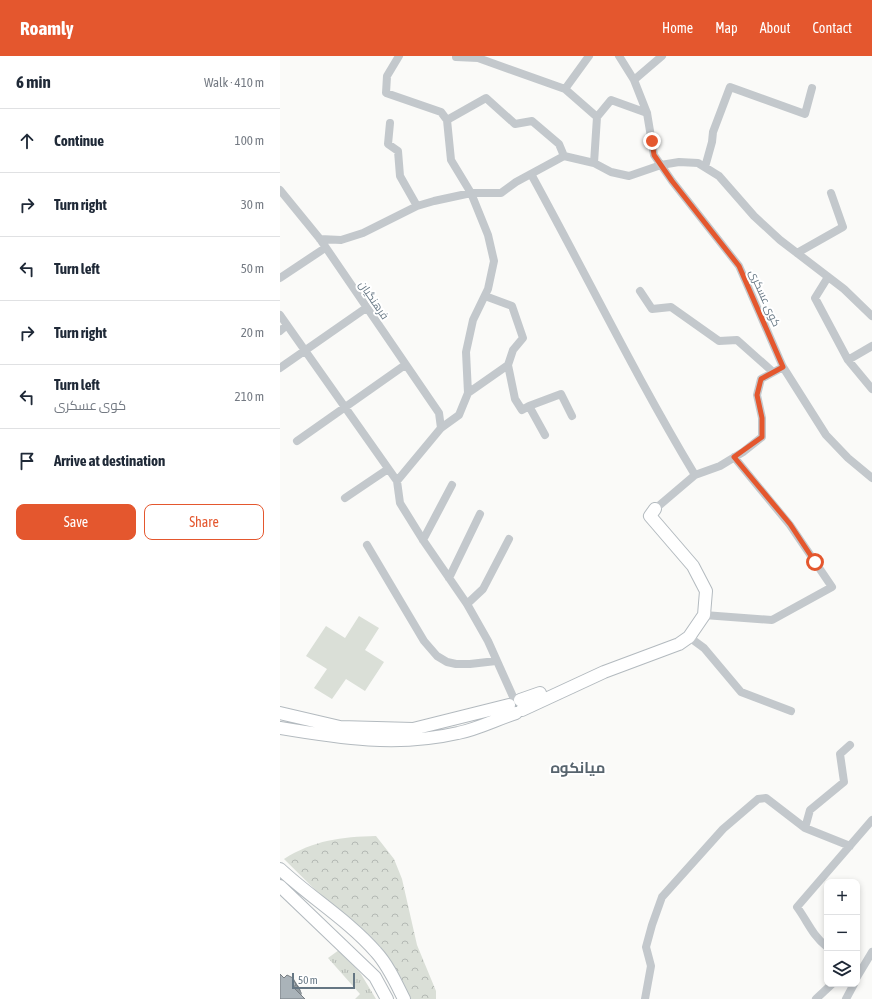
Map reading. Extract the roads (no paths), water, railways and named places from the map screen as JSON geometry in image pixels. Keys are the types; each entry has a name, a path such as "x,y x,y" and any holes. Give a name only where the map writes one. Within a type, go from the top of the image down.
{"main road":[{"path":"280,728 341,738 406,741 459,733 516,706 679,644 689,637 704,615 706,591 693,566 650,516 655,510"},
{"path":"280,713 340,727 414,729 516,706"},
{"path":"280,869 345,923 376,952 389,970 404,999"},
{"path":"280,886 375,977 388,999"}],"street":[{"path":"397,481 442,428 459,415 468,393 466,352 473,320 488,289 494,260 488,235 471,193 451,160 447,120 440,112 386,93 386,76 399,56"},
{"path":"565,89 589,56"},
{"name":"کوی عسکری","path":"619,56 634,80 647,113 654,155 739,266 783,367 826,436 848,458 872,478"},
{"path":"634,80 662,56"},
{"path":"456,58 478,58 565,89 597,118"},
{"path":"705,167 712,142 713,132 730,87 805,114 812,88"},
{"path":"447,120 486,98 515,124 532,121 559,144 564,156"},
{"path":"594,163 597,118 611,100 647,113"},
{"path":"390,123 388,144 398,151 400,176 417,206"},
{"path":"320,239 341,240 363,233 417,206 471,193 501,193 564,156 594,163 611,172 629,176 661,165 680,162 698,163 719,176 754,216 797,253 844,289 872,316"},
{"path":"531,174 587,278 656,412 695,475"},
{"name":"فرهنگیان","path":"280,190 320,239 439,413 442,428"},
{"path":"797,253 843,227 831,193"},
{"path":"280,278 325,248"},
{"path":"828,277 815,298 848,360 872,389"},
{"path":"640,291 652,309 671,307 719,341 737,340 773,372"},
{"path":"484,296 512,306 524,338 513,350 508,365 515,399 522,410 561,394 572,416"},
{"path":"280,368 366,308"},
{"path":"280,315 397,481 400,503 448,578 467,604 488,641 516,706"},
{"path":"280,331 287,325"},
{"path":"848,360 872,346"},
{"path":"297,441 345,409 405,365"},
{"path":"468,393 508,365"},
{"path":"655,510 695,475 720,466 762,437 762,418 757,395 761,379 783,367"},
{"path":"529,406 545,436"},
{"path":"704,615 772,620 832,587 790,524 734,457"},
{"path":"345,498 388,469"},
{"path":"423,540 452,485"},
{"path":"448,578 480,514"},
{"path":"467,604 483,589 509,539"},
{"path":"367,545 424,641 436,656 447,662 456,664 496,661"},
{"path":"689,637 704,648 741,692 791,711"},
{"path":"804,828 810,810 844,782 840,754 850,745"},
{"path":"645,999 651,966 646,948 662,897 723,829 758,799 766,798 804,828 850,846"},
{"path":"824,945 816,938 808,922 797,907 872,821"},
{"path":"860,968 870,955"},
{"path":"816,999 829,987"},
{"path":"846,999 852,987"}],"district":[{"name":"میانکوه","path":"578,768"}]}
